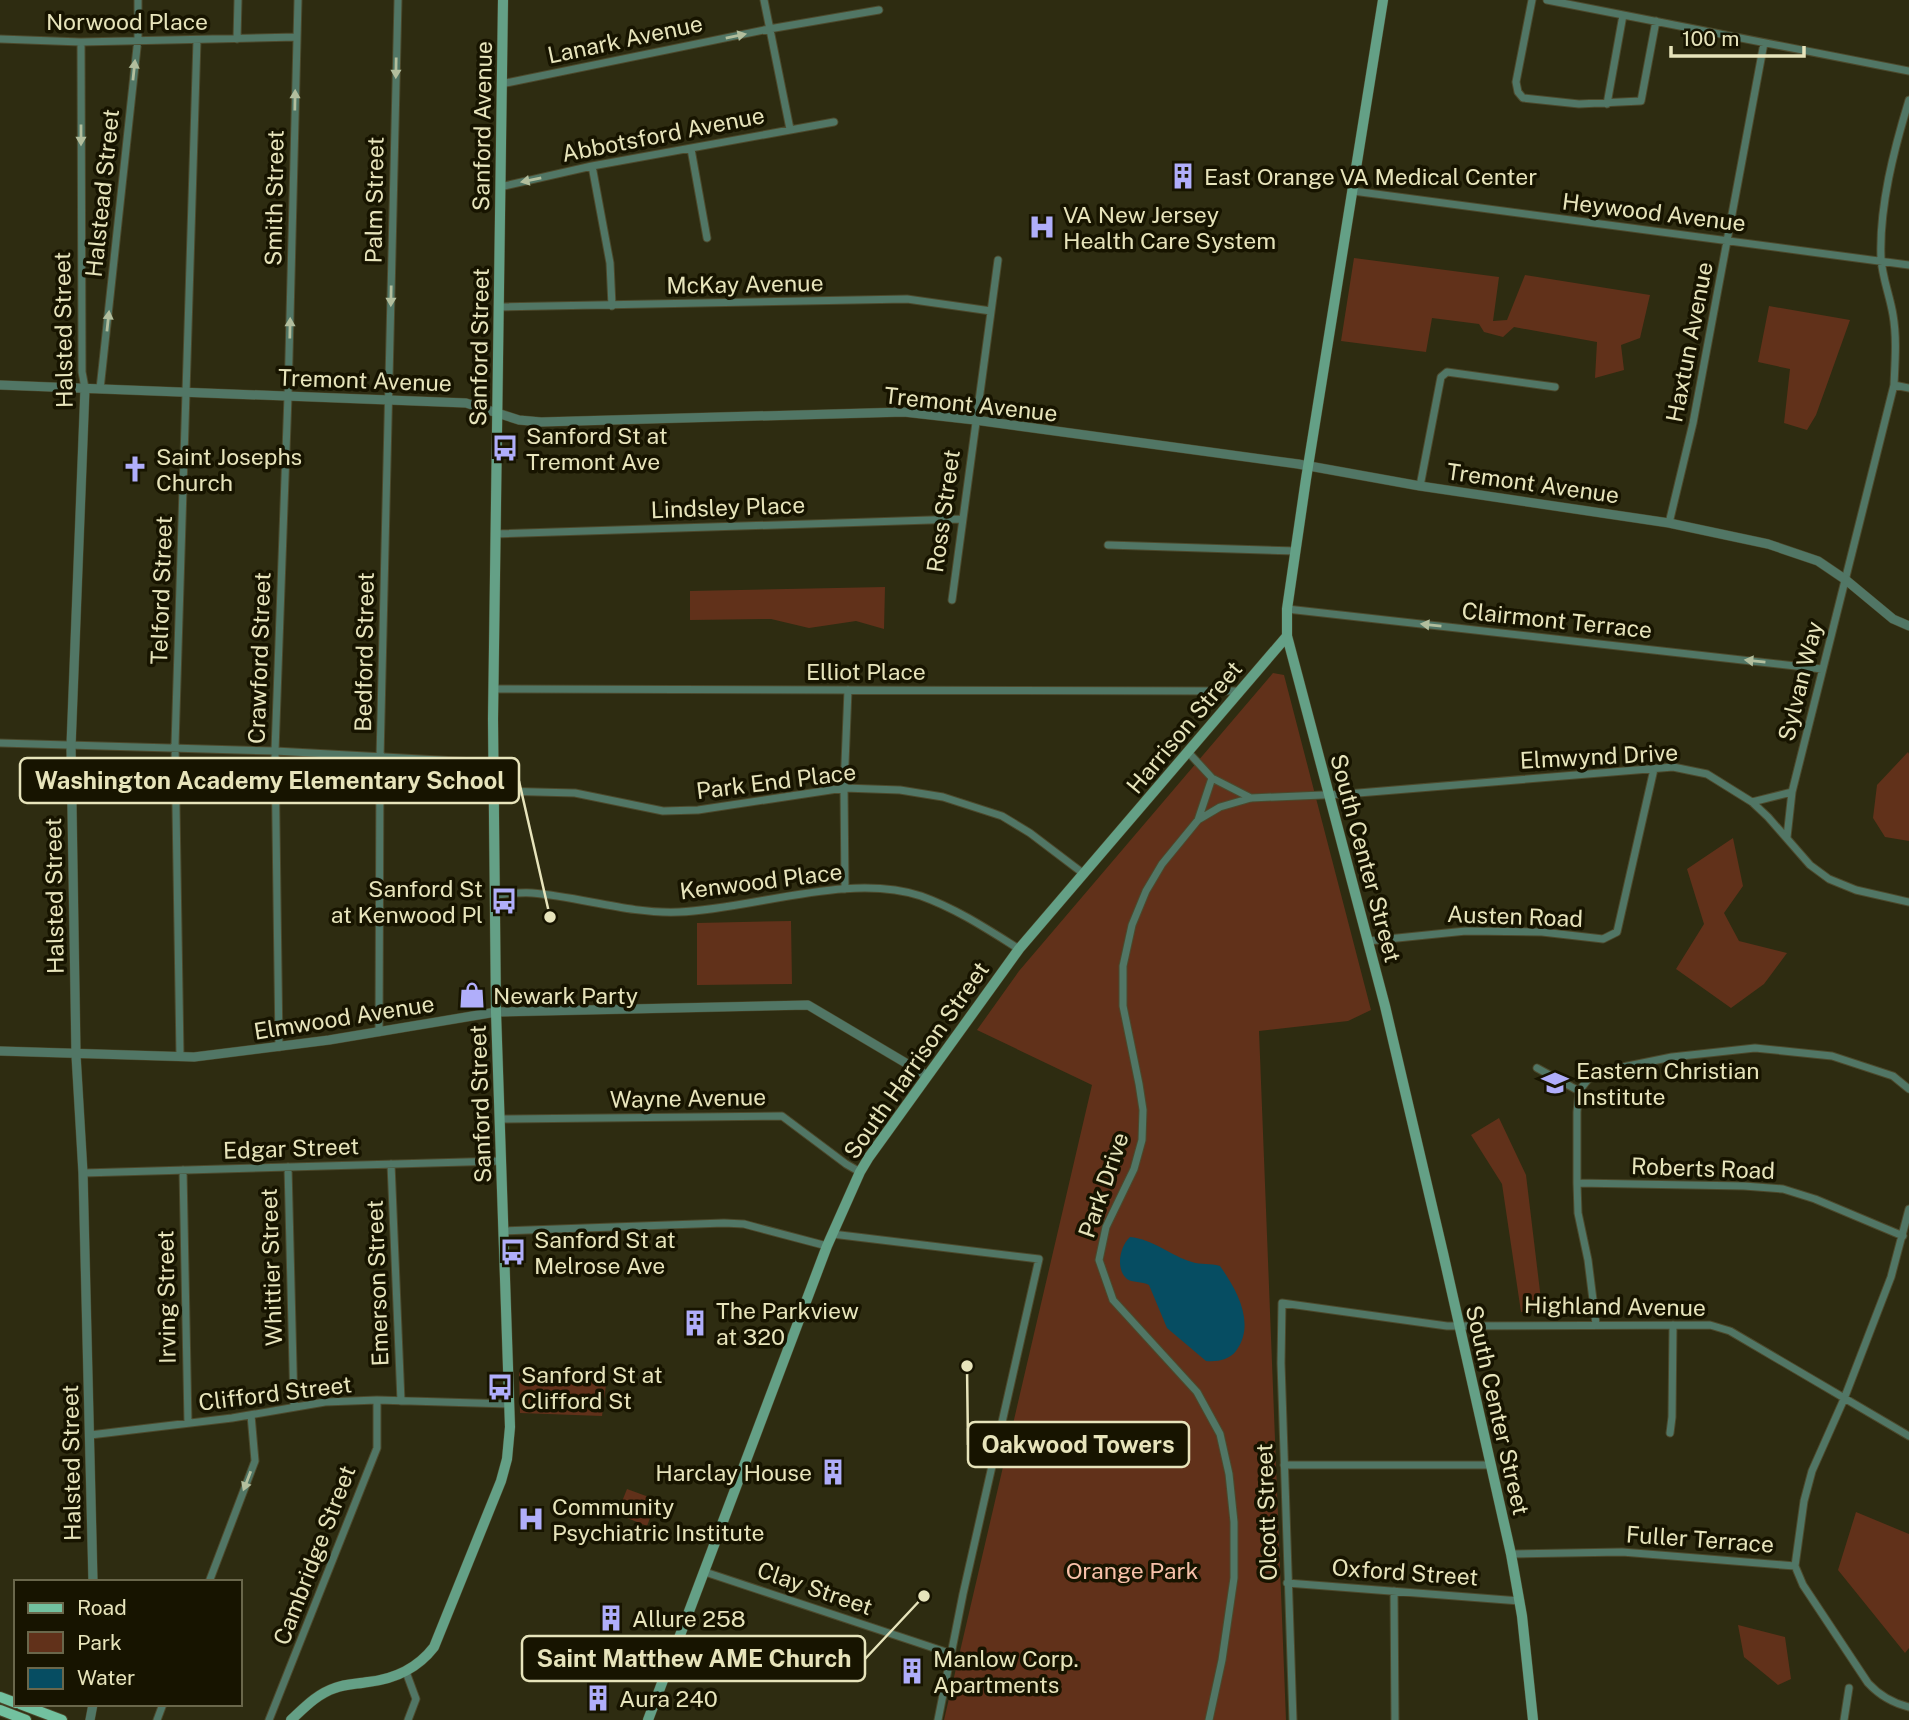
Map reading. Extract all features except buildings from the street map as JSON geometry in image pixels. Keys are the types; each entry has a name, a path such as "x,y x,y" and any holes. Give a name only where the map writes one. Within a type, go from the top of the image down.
{"main road":[{"name":"Sanford Avenue","path":"499,253 503,0"},
{"name":"South Center Street","path":"1383,0 1287,608 1287,636 1331,795 1414,1124 1511,1554 1520,1601 1533,1720"},
{"name":"Sanford Street","path":"291,1720 322,1693 338,1686 372,1682 406,1672 424,1660 434,1647 501,1481 508,1448 509,1404 496,1012 493,689 499,253"},
{"name":"Harrison Street","path":"1111,842 1287,636"},
{"name":"South Harrison Street","path":"648,1720 827,1246 860,1172 926,1075 1019,949 1111,842"},
{"path":"26,1706 62,1720"},
{"path":"0,1710 26,1720"}],"street":[{"name":"Halstead Street","path":"100,389 137,41 138,0"},
{"path":"237,39 238,0"},
{"name":"Smith Street","path":"288,396 298,0"},
{"name":"Palm Street","path":"389,400 398,0"},
{"path":"764,0 790,129"},
{"path":"1532,0 1516,82 1518,92 1523,98 1579,104 1642,102 1656,21"},
{"path":"1546,0 1909,71"},
{"name":"Lanark Avenue","path":"501,84 769,29 879,10"},
{"path":"1607,104 1623,16"},
{"name":"Norwood Place","path":"0,39 81,43 297,37"},
{"name":"Telford Street","path":"180,1056 175,748 197,40"},
{"name":"Halsted Street","path":"81,43 82,372 85,388 71,746 76,1055 83,1173 93,1580"},
{"name":"Haxtun Avenue","path":"1669,523 1693,423 1764,43"},
{"name":"Sylvan Way","path":"1787,838 1792,792 1894,385 1895,334 1881,260 1887,189 1898,133 1909,100"},
{"name":"Abbotsford Avenue","path":"500,187 592,166 834,122"},
{"path":"691,149 707,238"},
{"path":"592,166 610,263 612,306"},
{"name":"Heywood Avenue","path":"1353,191 1909,265"},
{"name":"Ross Street","path":"952,600 998,260"},
{"name":"McKay Avenue","path":"498,307 907,299 991,311"},
{"path":"1420,486 1441,377 1447,372 1555,387"},
{"name":"Tremont Avenue","path":"0,385 466,403 519,421 541,422 904,412 975,420 1309,466 1420,486 1669,523 1796,552 1818,561 1893,619 1909,626"},
{"path":"1894,385 1909,388"},
{"name":"Crawford Street","path":"279,1047 275,751 288,396"},
{"name":"Bedford Street","path":"379,1032 380,758 389,400"},
{"name":"Lindsley Place","path":"495,534 961,519"},
{"path":"1108,545 1296,551"},
{"name":"Clairmont Terrace","path":"1287,608 1822,669"},
{"name":"Elliot Place","path":"493,689 1238,691"},
{"path":"845,889 844,788 848,690"},
{"path":"0,743 275,751 494,763"},
{"path":"1188,752 1212,778 1251,798"},
{"name":"Elmwynd Drive","path":"1331,795 1672,767 1707,774 1752,802 1810,865 1829,879 1856,890 1909,902"},
{"name":"Austen Road","path":"1368,941 1466,931 1542,932 1603,939 1617,932 1654,769"},
{"path":"1198,820 1212,778"},
{"name":"Park End Place","path":"494,791 575,793 663,811 698,810 844,788 900,790 943,797 1002,816 1084,874"},
{"path":"1752,802 1792,792"},
{"name":"Park Drive","path":"1209,1720 1222,1660 1234,1578 1234,1522 1229,1474 1220,1434 1197,1392 1113,1300 1099,1260 1106,1227 1134,1169 1142,1140 1143,1110 1123,1006 1123,966 1129,939 1146,891 1156,873 1198,820 1220,807 1251,798 1331,795"},
{"name":"Kenwood Place","path":"495,895 530,892 638,911 679,912 845,889 880,888 919,896 961,913 1019,949"},
{"name":"Elmwood Avenue","path":"0,1051 180,1056 279,1047 496,1012 808,1005 926,1075"},
{"path":"1596,1324 1588,1260 1578,1213 1577,1183 1579,1091 1589,1078 1603,1071 1672,1058 1755,1048 1832,1056 1893,1076 1909,1089"},
{"path":"1537,1068 1579,1091"},
{"name":"Wayne Avenue","path":"500,1119 782,1116 860,1172"},
{"name":"Edgar Street","path":"83,1173 501,1161"},
{"name":"Emerson Street","path":"391,1164 401,1401"},
{"name":"Whittier Street","path":"288,1167 294,1407"},
{"name":"Irving Street","path":"183,1170 188,1423"},
{"name":"Roberts Road","path":"1577,1183 1783,1189 1815,1199 1903,1236"},
{"name":"Fuller Terrace","path":"1511,1554 1622,1552 1795,1566 1804,1501 1812,1471 1844,1399 1891,1277 1909,1209"},
{"path":"503,1231 724,1223 744,1224 827,1246"},
{"path":"832,1234 1039,1259 937,1720"},
{"name":"Highland Avenue","path":"1282,1303 1447,1326 1710,1325 1730,1331 1909,1436"},
{"name":"Olcott Street","path":"1282,1303 1281,1363 1293,1720"},
{"path":"1670,1433 1673,1325"},
{"name":"Clifford Street","path":"89,1435 251,1415 325,1402 377,1400 509,1404"},
{"name":"Cambridge Street","path":"269,1720 377,1448 377,1400"},
{"path":"210,1580 255,1461 251,1415"},
{"path":"1284,1465 1491,1465"},
{"path":"1795,1566 1803,1585 1868,1683 1879,1695 1909,1707"},
{"name":"Clay Street","path":"705,1572 952,1654"},
{"name":"Oxford Street","path":"1287,1583 1520,1601"},
{"path":"1394,1591 1395,1720"},
{"path":"406,1672 416,1699 408,1720"},
{"path":"1844,1720 1849,1688"}],"green space":[{"path":"1354,258 1499,277 1493,321 1507,320 1525,275 1650,295 1640,338 1621,345 1624,370 1595,378 1597,342 1514,327 1503,337 1484,332 1479,324 1432,318 1426,352 1341,341"},
{"path":"1769,306 1850,320 1816,415 1807,430 1784,423 1790,369 1758,362"},
{"path":"885,587 884,629 856,621 809,628 771,619 690,620 690,591"},
{"name":"Orange Park","path":"1273,673 1284,675 1371,1010 1348,1021 1259,1031 1286,1720 944,1720 1092,1085 977,1030 1019,971"},
{"path":"1908,752 1909,841 1885,837 1873,818 1877,785"},
{"path":"1733,838 1743,886 1724,913 1739,941 1787,953 1764,984 1731,1008 1676,969 1704,924 1687,869"},
{"path":"791,921 792,984 697,985 697,923"},
{"path":"1499,1118 1526,1175 1542,1308 1521,1312 1502,1184 1471,1135"},
{"path":"519,1372 607,1377 602,1416 520,1413"},
{"path":"627,1489 657,1500 647,1526 617,1514"},
{"path":"1856,1512 1909,1534 1909,1648 1905,1653 1838,1570"},
{"path":"1738,1625 1785,1637 1791,1679 1778,1685 1744,1657"}],"water":[{"path":"1130,1237 1146,1241 1192,1262 1220,1266 1238,1296 1244,1319 1242,1341 1233,1354 1222,1360 1206,1361 1167,1328 1149,1285 1129,1280 1123,1275 1121,1252"}],"place":[{"name":"East Orange VA Medical Center","path":"1183,176"},
{"name":"VA New Jersey Health Care System","path":"1042,227"},
{"name":"Sanford St at Tremont Ave","path":"505,448"},
{"name":"Saint Josephs Church","path":"135,469"},
{"name":"Sanford St at Kenwood Pl","path":"504,901"},
{"name":"Washington Academy Elementary School","path":"550,917"},
{"name":"Newark Party","path":"472,995"},
{"name":"Eastern Christian Institute","path":"1555,1083"},
{"name":"Sanford St at Melrose Ave","path":"513,1252"},
{"name":"The Parkview at 320","path":"695,1323"},
{"name":"Oakwood Towers","path":"967,1366"},
{"name":"Sanford St at Clifford St","path":"500,1387"},
{"name":"Harclay House","path":"833,1472"},
{"name":"Community Psychiatric Institute","path":"531,1519"},
{"name":"Saint Matthew AME Church","path":"924,1596"},
{"name":"Allure 258","path":"611,1618"},
{"name":"Manlow Corp. Apartments","path":"912,1671"},
{"name":"Aura 240","path":"598,1698"}]}
